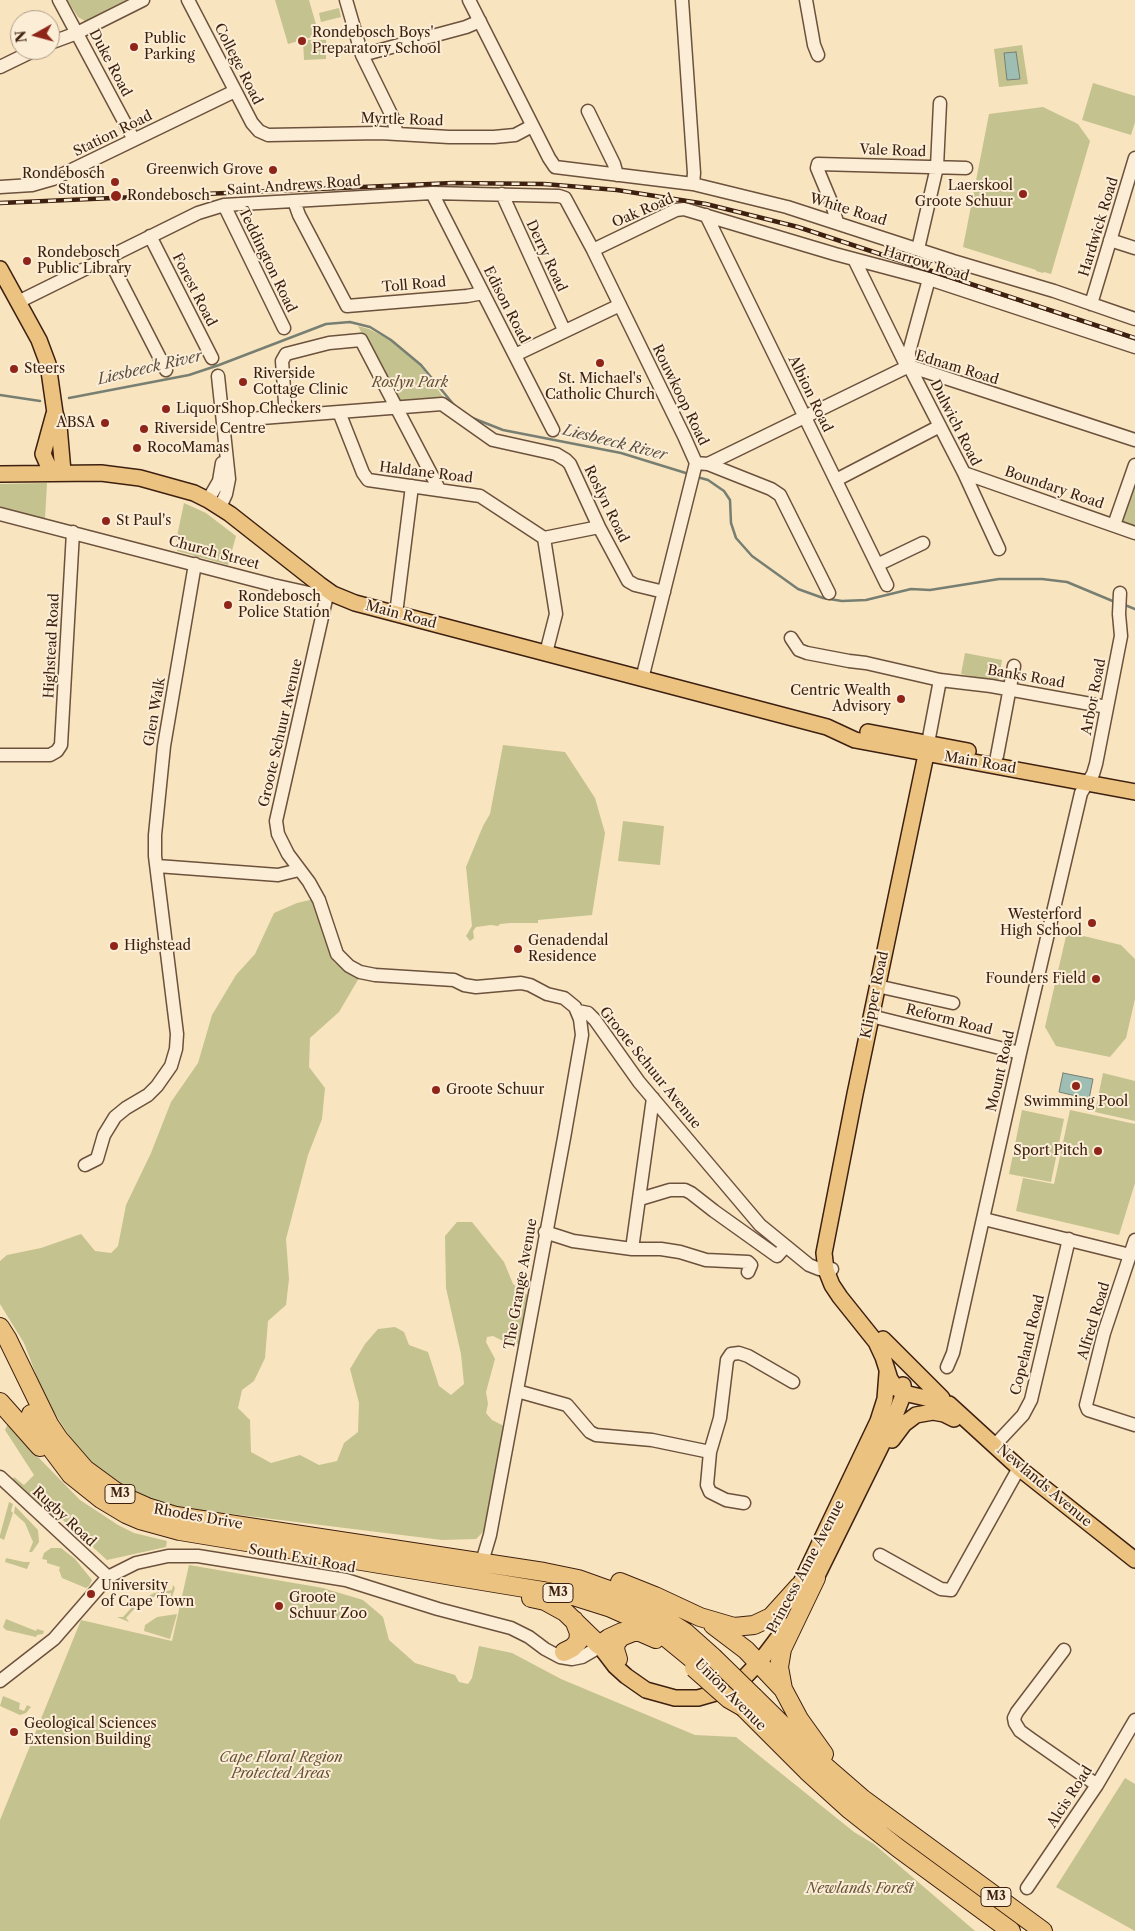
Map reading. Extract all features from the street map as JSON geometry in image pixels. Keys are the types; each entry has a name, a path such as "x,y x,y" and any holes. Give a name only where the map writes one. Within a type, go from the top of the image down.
{"highway":[{"name":"Rhodes Drive","path":"0,1327 49,1424 59,1439 85,1470 129,1500 176,1516 484,1563"},
{"name":"Rhodes Drive","path":"0,1350 46,1443 71,1475 101,1499 126,1514 180,1531 397,1566"},
{"path":"0,1402 66,1479 84,1496 114,1516 139,1526 155,1531 180,1531"},
{"path":"484,1563 502,1561 526,1563 600,1576 638,1589 700,1617 734,1627 759,1623 778,1612 799,1586"},
{"name":"Union Avenue","path":"484,1563 563,1575 620,1594 673,1623 703,1664"},
{"path":"397,1566 452,1583 545,1601 559,1608 574,1620 599,1645 618,1633 645,1633 703,1664"},
{"name":"Union Avenue","path":"397,1566 546,1590 592,1601 625,1614 651,1628 703,1664 863,1799 1043,1931"},
{"path":"783,1689 779,1667 782,1649 816,1578"},
{"path":"700,1617 727,1635 756,1660 783,1689 805,1728 831,1762 920,1842"},
{"path":"564,1652 578,1642 579,1633 574,1620"},
{"path":"618,1658 615,1646 617,1640 634,1632"},
{"name":"Union Avenue","path":"748,1702 835,1797 898,1848 1011,1931"}],"main road":[{"path":"1,271 39,340 46,358 55,413 60,426 56,472"},
{"path":"21,473 43,454 55,413"},
{"path":"43,454 56,472"},
{"name":"Main Road","path":"0,474 56,472 127,475 194,493 214,504 330,594 355,603 827,727 858,730 927,748 1090,778 1135,782"},
{"name":"Main Road","path":"927,748 997,756 1090,778 1135,792"},
{"name":"Klipper Road","path":"902,1390 892,1384 876,1342 840,1297 829,1270 826,1237 927,748"},
{"name":"Klipper Road","path":"829,1270 883,1339 894,1359 902,1390"},
{"path":"883,1339 942,1398"},
{"name":"Princess Anne Avenue","path":"599,1645 615,1666 633,1682 652,1693 675,1698 698,1698 726,1690 740,1682 780,1623 853,1475 883,1410 886,1399 887,1370"},
{"path":"853,1475 876,1441 902,1390"},
{"name":"Newlands Avenue","path":"902,1390 922,1390 942,1398 1019,1468 1134,1557"},
{"name":"Newlands Avenue","path":"902,1390 955,1410"},
{"name":"Princess Anne Avenue","path":"599,1645 610,1650 636,1677 666,1690 683,1692 705,1690 724,1684 756,1660 787,1626 816,1578 896,1416 902,1390"},
{"path":"871,1466 881,1456 904,1424 916,1415 929,1412 939,1413 977,1431"}],"street":[{"name":"Duke Road","path":"58,0 134,140"},
{"path":"60,39 77,33 143,0"},
{"name":"College Road","path":"188,0 255,127 268,135"},
{"path":"346,0 362,55 392,116 396,134"},
{"path":"469,0 532,126"},
{"path":"682,0 694,174 693,184"},
{"path":"806,0 814,44 818,55"},
{"path":"362,55 466,27 480,21"},
{"path":"0,67 15,60"},
{"name":"Station Road","path":"0,187 43,182 65,174 235,91"},
{"path":"918,249 937,167 940,103"},
{"path":"588,110 614,164 617,175"},
{"name":"White Road","path":"532,126 549,158 554,166 558,168 693,184 787,207 1135,319"},
{"name":"Myrtle Road","path":"268,135 396,134 449,137 506,136 520,133 532,126"},
{"name":"Hardwick Road","path":"1091,304 1110,240 1132,178 1135,158"},
{"name":"Vale Road","path":"837,222 832,204 817,168 820,163 966,168"},
{"name":"Saint Andrews Road","path":"18,302 198,212 224,205 432,193 563,197"},
{"name":"Edison Road","path":"432,193 553,430"},
{"name":"Derry Road","path":"502,194 564,330"},
{"name":"Rouwkoop Road","path":"563,197 568,200 593,250 684,436 697,469"},
{"name":"Toll Road","path":"294,201 303,223 347,306 483,293"},
{"name":"Teddington Road","path":"224,205 284,328"},
{"name":"Oak Road","path":"593,250 676,210 684,209 706,216"},
{"name":"Harrow Road","path":"706,216 930,279 1135,347"},
{"name":"Albion Road","path":"706,216 887,585"},
{"name":"Forest Road","path":"150,236 212,358"},
{"path":"1110,240 1135,248"},
{"path":"108,257 166,370"},
{"name":"Dulwich Road","path":"854,258 908,367 964,473 999,549"},
{"path":"908,367 909,352 930,279"},
{"path":"515,354 620,305"},
{"path":"286,416 283,357 290,352 329,343 360,339 363,341 439,489"},
{"name":"Ednam Road","path":"697,469 908,367 1135,440"},
{"path":"214,504 221,475 224,428 218,376"},
{"name":"Roslyn Road","path":"224,428 286,416 442,404 493,440 562,456 570,464 628,581 635,585 664,592"},
{"name":"Haldane Road","path":"339,412 365,478 371,482 439,489 480,496 544,538"},
{"path":"836,480 940,426"},
{"path":"1114,525 1135,465"},
{"path":"642,679 697,469 771,489 780,495 829,593"},
{"name":"Boundary Road","path":"964,473 1135,533"},
{"path":"396,614 412,486"},
{"name":"Church Street","path":"0,514 273,585 312,594 330,594"},
{"path":"546,653 556,614 544,538 600,527"},
{"name":"Highstead Road","path":"0,755 50,755 57,752 62,742 73,532"},
{"path":"877,565 923,543"},
{"name":"Glen Walk","path":"85,1165 97,1160 104,1135 115,1117 148,1095 165,1076 174,1057 177,1034 155,835 161,771 195,564"},
{"name":"Arbor Road","path":"1090,778 1121,636 1120,593"},
{"name":"Groote Schuur Avenue","path":"330,594 276,814 278,834 288,854 319,900 337,954 342,961 355,969 375,975 454,980 464,985 476,987 521,983 530,985 547,994 564,998 578,1011 585,1012 595,1020 636,1077 760,1225 809,1265 829,1270"},
{"name":"Banks Road","path":"792,638 796,647 804,652 840,660 866,663 940,680 1107,707"},
{"path":"997,756 1014,666"},
{"path":"927,748 940,680"},
{"name":"Mount Road","path":"947,1366 953,1353 1080,793 1090,778"},
{"path":"157,866 278,875 299,870"},
{"path":"877,986 953,1003"},
{"name":"The Grange Avenue","path":"484,1563 582,1035 578,1011"},
{"name":"Reform Road","path":"871,1016 1020,1053"},
{"path":"632,1250 653,1098"},
{"path":"640,1199 670,1190 685,1190 692,1193 777,1256 785,1247"},
{"path":"984,1219 1130,1255"},
{"path":"545,1232 573,1241 632,1250 661,1249 680,1252 706,1260 748,1262 752,1265 748,1272"},
{"name":"Copeland Road","path":"994,1446 1023,1415 1031,1400 1068,1239"},
{"name":"Alfred Road","path":"1135,1240 1104,1333 1086,1404 1088,1410 1135,1425"},
{"path":"744,1503 726,1500 710,1492 707,1485 710,1452 720,1418 729,1356 735,1353 748,1356 793,1382"},
{"path":"517,1391 567,1405 590,1432 596,1435 652,1440 710,1452"},
{"path":"880,1555 941,1589 951,1590 1019,1468"},
{"name":"Rugby Road","path":"0,1478 105,1580"},
{"name":"Rugby Road","path":"0,1484 4,1486 24,1509 105,1580"},
{"name":"South Exit Road","path":"105,1580 136,1563 153,1558 198,1556 346,1580 438,1609 519,1631 538,1643"},
{"path":"0,1681 54,1639 76,1616 105,1580"},
{"path":"538,1643 552,1654 572,1659 587,1655 599,1645"},
{"path":"538,1643 564,1652 589,1644 599,1645"},
{"path":"1064,1650 1017,1712 1015,1723 1031,1739 1097,1785"},
{"name":"Alcis Road","path":"1027,1888 1097,1785 1135,1720"}],"green space":[{"path":"67,0 132,0 91,21 85,21 78,17"},
{"path":"275,0 309,0 319,35 288,44"},
{"path":"339,8 341,17 321,22 319,13"},
{"path":"303,40 326,40 326,59 304,60"},
{"path":"1022,45 1028,84 999,87 994,49"},
{"path":"1093,83 1135,96 1135,122 1131,135 1082,120"},
{"path":"1043,107 1078,124 1090,141 1051,274 1036,271 963,247 989,114"},
{"name":"Roslyn Park","path":"358,326 369,329 390,340 420,365 446,401 398,404"},
{"path":"1135,465 1135,533 1114,525"},
{"path":"47,483 45,519 0,509 0,484"},
{"path":"184,503 206,513 236,536 228,565 177,551 179,542 176,541"},
{"path":"965,653 1002,660 998,682 961,674"},
{"path":"503,745 565,752 595,798 605,833 592,915 538,920 538,923 510,923 498,926 476,927 473,931 474,938 470,941 466,936 472,926 466,867 490,814"},
{"path":"623,821 664,826 660,865 618,861"},
{"path":"314,899 334,962 359,978 339,1012 310,1038 309,1067 325,1088 322,1119 308,1155 286,1239 289,1279 286,1305 268,1321 265,1358 254,1381 242,1390 238,1408 250,1420 251,1452 271,1463 300,1455 319,1465 337,1461 344,1443 358,1432 359,1403 350,1369 365,1344 378,1329 395,1327 404,1332 409,1345 428,1352 439,1386 451,1395 464,1384 461,1354 446,1288 445,1236 457,1222 472,1222 504,1262 513,1284 529,1296 519,1344 505,1342 493,1336 487,1337 486,1342 495,1359 486,1392 488,1404 486,1413 492,1420 506,1427 487,1528 476,1539 442,1540 167,1506 136,1491 88,1465 45,1398 24,1343 0,1304 0,1261 7,1255 41,1248 81,1234 95,1251 111,1253 118,1246 126,1205 151,1153 171,1102 198,1063 212,1015 236,975 255,954 274,913 297,903"},
{"name":"Founders Field","path":"1067,932 1121,945 1135,959 1135,999 1126,1038 1110,1057 1056,1046 1045,1027"},
{"path":"1103,1073 1135,1081 1135,1121 1095,1112"},
{"path":"1022,1110 1064,1119 1051,1182 1009,1174"},
{"name":"Sport Pitch","path":"1070,1110 1135,1124 1135,1183 1119,1235 1016,1211 1023,1178 1054,1184"},
{"path":"9,1421 38,1457 80,1500 118,1525 134,1533 167,1541 166,1547 107,1560 55,1513 52,1516 12,1481 14,1477 24,1485 34,1475 5,1430"},
{"path":"9,1502 13,1504 11,1511 13,1513 4,1540 0,1538 0,1535"},
{"path":"15,1506 38,1530 39,1542 32,1552 29,1552 33,1542 25,1523 14,1513"},
{"path":"51,1548 61,1548 75,1559 92,1580 89,1586 86,1588 62,1578 59,1570 60,1567 47,1563 47,1560 42,1559 44,1553"},
{"path":"6,1558 30,1562 27,1569 5,1562"},
{"name":"Cape Floral Region Protected Areas","path":"189,1565 323,1588 363,1600 383,1617 389,1640 415,1663 455,1675 459,1682 468,1684 472,1678 479,1646 512,1653 561,1679 695,1735 736,1737 854,1832 874,1844 975,1931 0,1931 0,1820 81,1620 172,1641"},
{"path":"173,1585 175,1588 171,1600 171,1593 155,1596 136,1607 126,1618 129,1622 117,1617 123,1617 135,1604 154,1593 172,1590"},
{"path":"177,1614 170,1639 144,1631 145,1625 157,1617"},
{"path":"6,1619 36,1631 37,1629 44,1631 43,1634 36,1637 6,1630 3,1627"},
{"path":"3,1696 20,1703 19,1709 24,1711 27,1705 31,1707 26,1713 20,1715 0,1706"},
{"path":"1125,1778 1135,1784 1135,1931 1056,1887"}],"water":[{"path":"1016,52 1020,79 1007,80 1004,53"},
{"name":"Swimming Pool","path":"1063,1073 1093,1079 1089,1099 1059,1092"}],"waterway":[{"name":"Liesbeeck River","path":"69,398 189,375 326,324 350,322 370,327 391,340 421,365 454,405"},
{"name":"Liesbeeck River","path":"0,395 40,401"},
{"name":"Liesbeeck River","path":"470,417 503,430 621,453 689,474"},
{"name":"Liesbeeck River","path":"697,477 708,480 724,491 730,500 731,523 736,538 752,556 798,589 823,598 842,601 866,600 911,589 930,590 999,579 1042,579 1067,582 1115,602"},
{"name":"Liesbeeck River","path":"1125,605 1135,609"}],"railway":[{"path":"0,203 453,183 544,184 617,190 706,204 798,227 1135,338"}],"place":[{"name":"Rondebosch Boys' Preparatory School","path":"302,41"},
{"name":"Public Parking","path":"134,47"},
{"name":"Greenwich Grove","path":"273,170"},
{"name":"Rondebosch Station","path":"115,182"},
{"name":"Laerskool Groote Schuur","path":"1023,194"},
{"name":"Rondebosch","path":"116,196"},
{"name":"Rondebosch Public Library","path":"27,261"},
{"name":"St. Michael's Catholic Church","path":"600,363"},
{"name":"Steers","path":"14,369"},
{"name":"Riverside Cottage Clinic","path":"243,382"},
{"name":"LiquorShop Checkers","path":"166,409"},
{"name":"ABSA","path":"105,423"},
{"name":"Riverside Centre","path":"144,429"},
{"name":"RocoMamas","path":"137,448"},
{"name":"St Paul's","path":"106,521"},
{"name":"Rondebosch Police Station","path":"228,605"},
{"name":"Centric Wealth Advisory","path":"901,699"},
{"name":"Westerford High School","path":"1092,923"},
{"name":"Highstead","path":"114,946"},
{"name":"Genadendal Residence","path":"518,949"},
{"name":"Founders Field","path":"1096,979"},
{"name":"Swimming Pool","path":"1076,1086"},
{"name":"Groote Schuur","path":"436,1090"},
{"name":"Sport Pitch","path":"1098,1151"},
{"name":"University of Cape Town","path":"91,1594"},
{"name":"Groote Schuur Zoo","path":"279,1606"},
{"name":"Geological Sciences Extension Building","path":"14,1732"}],"park label":[{"name":"Newlands Forest","path":"860,1889"}]}
